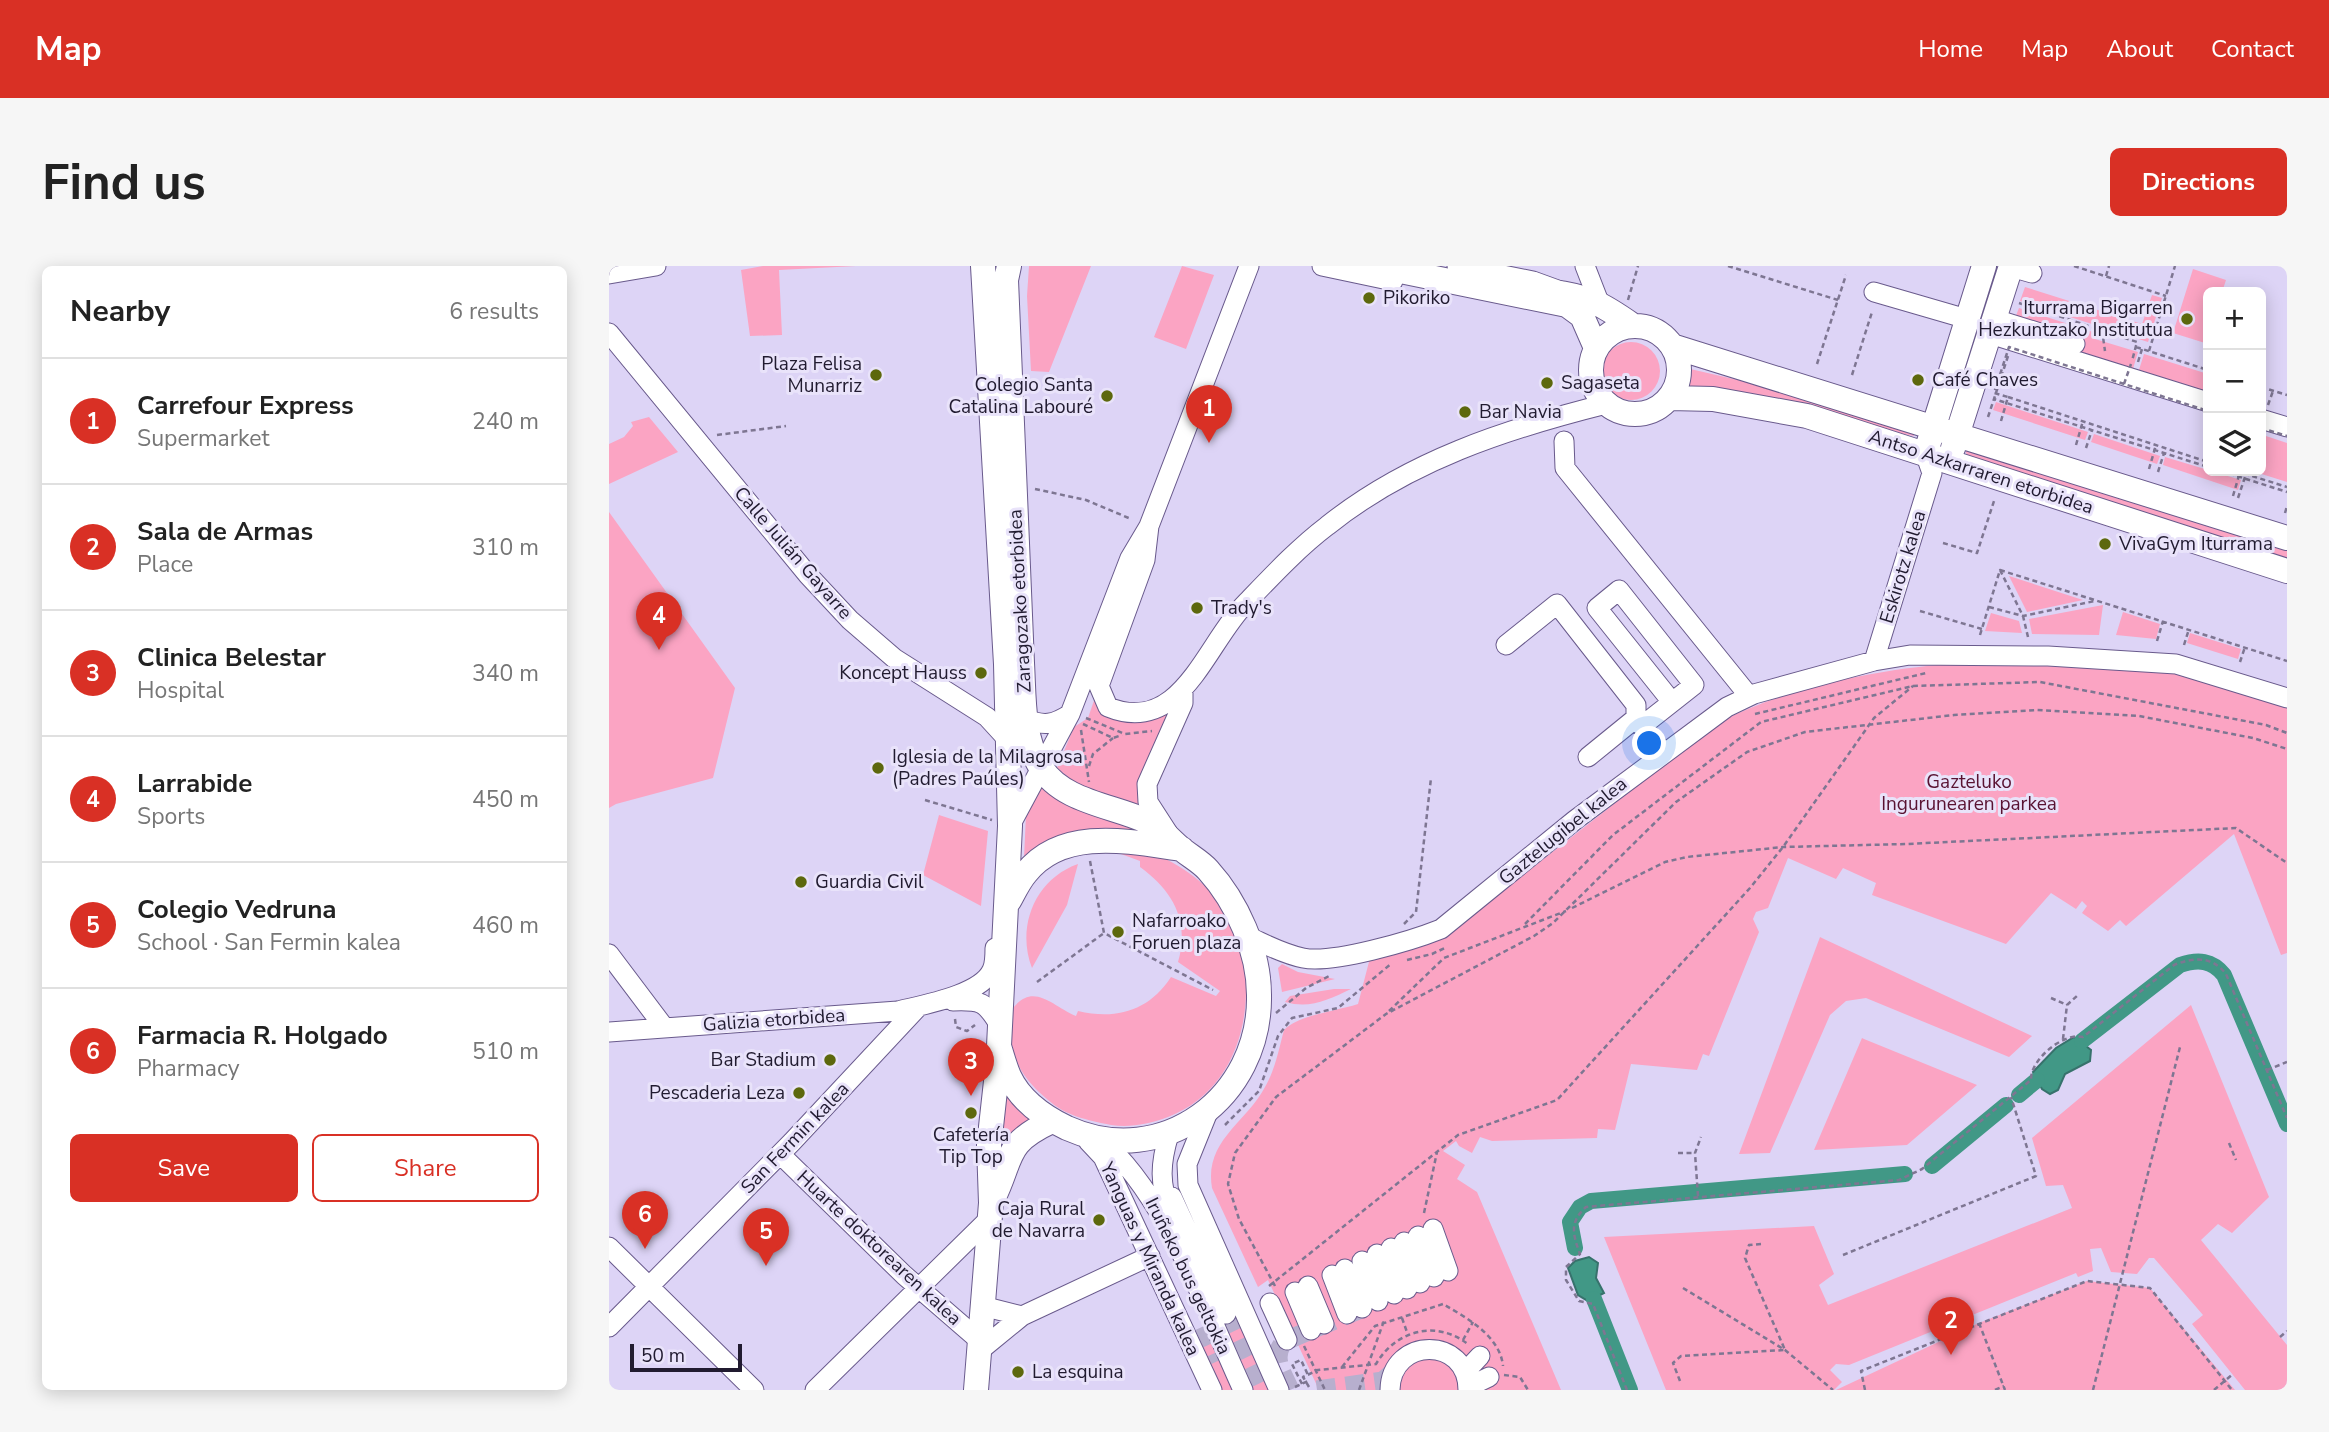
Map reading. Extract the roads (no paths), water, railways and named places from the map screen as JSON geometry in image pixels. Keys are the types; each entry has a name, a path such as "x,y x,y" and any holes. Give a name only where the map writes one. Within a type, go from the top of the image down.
{"main road":[{"name":"Zaragozako etorbidea","path":"983,266 1008,740 1008,913"},
{"name":"Zaragozako etorbidea","path":"1009,266 1006,280 1025,719 1031,748 1040,767 1065,790 1083,800 1150,823 1182,850"},
{"path":"1375,266 1569,300 1599,302 1630,314 1675,347 1679,376 1670,398 1653,411 1631,414 1606,404 1593,385 1590,366 1596,348 1630,314"},
{"path":"1411,266 1569,300 1582,316 1596,348"},
{"name":"Eskirotz kalea","path":"1935,463 1933,426 1984,266"},
{"name":"Eskirotz kalea","path":"1935,463 1958,434 1993,326 2018,269"},
{"name":"Antso Azkarraren etorbidea","path":"1675,347 2287,538"},
{"name":"Antso Azkarraren etorbidea","path":"1670,398 1713,399 1807,416 1935,463 2287,571"},
{"path":"976,1390 990,1210 990,1031 1008,913 1027,872 1039,862 1082,842 1106,839 1182,850 1206,868 1227,894 1247,936 1258,975 1259,996 1254,1036 1237,1074 1211,1106 1174,1132 1132,1141 1094,1143 1052,1121 1028,1102 1010,1078 990,1031"},
{"path":"990,1210 1011,1151 1028,1132 1052,1121"}],"street":[{"path":"609,274 654,266"},
{"path":"1010,826 1040,767 1074,714 1130,558 1140,522 1249,266"},
{"path":"1322,266 1513,305 1569,300"},
{"path":"1457,266 1537,273 1569,300"},
{"path":"1585,266 1599,302"},
{"path":"1874,292 1967,319"},
{"path":"1993,326 2075,344"},
{"path":"1993,326 2203,400"},
{"name":"Calle Julián Gayarre","path":"611,339 808,575 850,620 894,658 987,717 1008,740"},
{"path":"1140,522 1145,560 1099,686 1108,707 1119,711 1156,709 1183,693 1244,605 1326,526 1380,489 1450,451 1606,404"},
{"path":"2266,412 2287,427"},
{"path":"1564,441 1565,468 1749,706"},
{"name":"Eskirotz kalea","path":"1874,661 1935,463"},
{"path":"1588,757 1672,702 1694,685 1619,590 1597,608 1672,702"},
{"path":"1506,645 1557,604 1636,705 1639,722 1663,753"},
{"name":"Gaztelugibel kalea","path":"1247,936 1284,952 1319,959 1417,939 1441,929 1663,753 1727,707 1749,706 1874,661 1910,655 1961,655 2176,664 2287,698"},
{"path":"1182,850 1148,802 1147,784 1183,703 1183,693"},
{"path":"1025,719 1040,724 1054,724 1074,714"},
{"name":"Galizia etorbidea","path":"928,1003 983,982 992,970 997,933 1008,913"},
{"path":"609,954 664,1027"},
{"name":"Galizia etorbidea","path":"609,1032 885,1012 928,1003 976,1000 989,1007 990,1031"},
{"name":"San Fermin kalea","path":"609,1327 928,1003"},
{"path":"1211,1106 1187,1164 1188,1185 1287,1388"},
{"path":"1174,1132 1170,1189 1226,1314"},
{"name":"Iruñeko bus geltokia","path":"1174,1132 1160,1168 1160,1184 1253,1390"},
{"path":"1094,1143 1125,1177 1149,1210 1204,1326"},
{"name":"Iruñeko bus geltokia","path":"1094,1143 1133,1172 1158,1208 1243,1390"},
{"name":"Yanguas y Miranda kalea","path":"1094,1143 1212,1390"},
{"name":"Huarte doktorearen kalea","path":"780,1154 979,1346"},
{"path":"815,1390 990,1210"},
{"path":"609,1247 754,1390"},
{"path":"979,1346 1022,1316 1150,1256"},
{"path":"1341,1269 1364,1307"},
{"path":"1341,1269 1364,1307"},
{"path":"1341,1269 1364,1307"},
{"path":"1341,1269 1364,1307"},
{"path":"1341,1269 1364,1307"},
{"path":"1341,1269 1364,1307"},
{"path":"1341,1269 1364,1307"},
{"path":"982,1306 1022,1316"},
{"path":"1390,1390 1439,1356"}],"waterway":[{"path":"2082,1041 2180,965 2199,962 2215,966 2224,975 2287,1124"},
{"path":"2019,1095 2037,1080"},
{"path":"1932,1166 2006,1105"},
{"path":"1575,1248 1570,1222 1580,1207 1591,1201 1905,1174"},
{"path":"1594,1299 1630,1390"}],"tunnel":[{"path":"1290,1390 1278,1359 1278,1353 1285,1341 1363,1308"},
{"path":"1226,1314 1262,1390"},
{"path":"1204,1326 1220,1360"},
{"path":"1317,1390 1383,1381 1393,1372"}],"place":[{"name":"Pikoriko","path":"1369,298"},
{"name":"Iturrama Bigarren Hezkuntzako Institutua","path":"2187,319"},
{"name":"Plaza Felisa Munarriz","path":"876,375"},
{"name":"Café Chaves","path":"1918,380"},
{"name":"Sagaseta","path":"1547,383"},
{"name":"Colegio Santa Catalina Labouré","path":"1107,396"},
{"name":"Bar Navia","path":"1465,412"},
{"name":"Carrefour Express","path":"1209,443"},
{"name":"VivaGym Iturrama","path":"2105,544"},
{"name":"Trady's","path":"1197,608"},
{"name":"Larrabide","path":"659,650"},
{"name":"Koncept Hauss","path":"981,673"},
{"name":"Iglesia de la Milagrosa (Padres Paúles)","path":"878,768"},
{"name":"Guardia Civil","path":"801,882"},
{"name":"Nafarroako Foruen plaza","path":"1118,932"},
{"name":"Bar Stadium","path":"830,1060"},
{"name":"Pescaderia Leza","path":"799,1093"},
{"name":"Clinica Belestar","path":"971,1096"},
{"name":"Cafetería Tip Top","path":"971,1113"},
{"name":"Caja Rural de Navarra","path":"1099,1220"},
{"name":"Farmacia R. Holgado","path":"645,1249"},
{"name":"Colegio Vedruna","path":"766,1266"},
{"name":"Sala de Armas","path":"1951,1355"},
{"name":"La esquina","path":"1018,1372"}],"park label":[{"name":"Gazteluko Ingurunearen parkea","path":"1969,793"}]}
